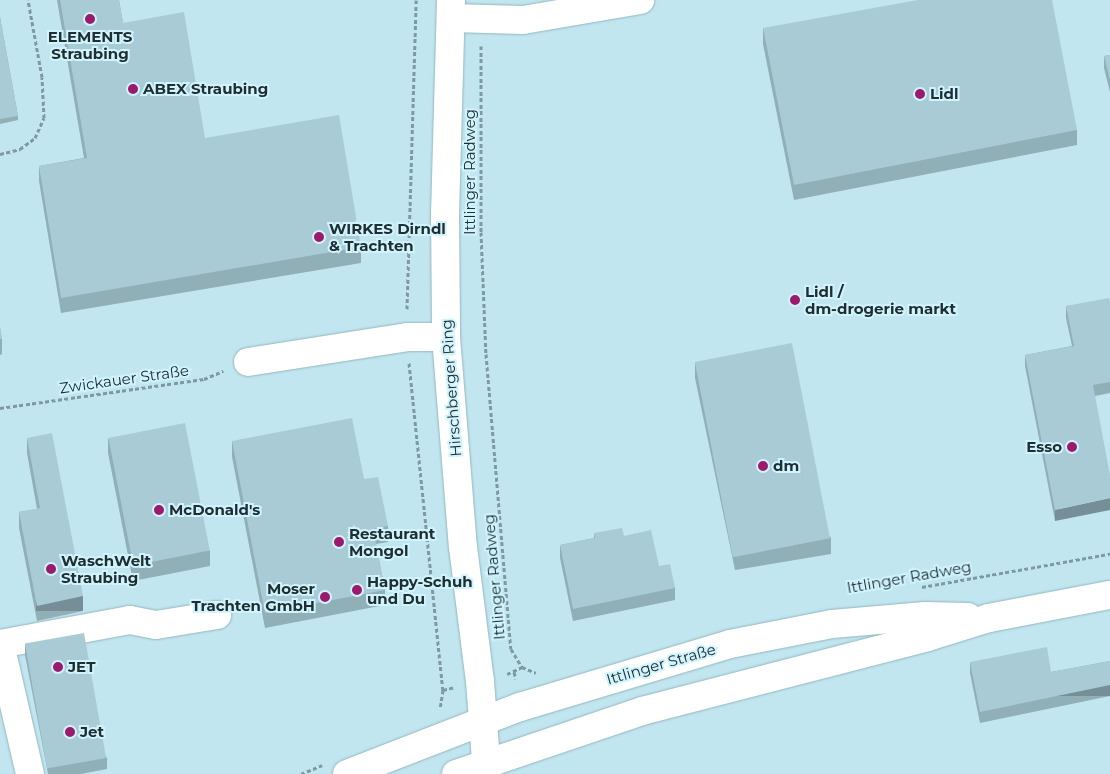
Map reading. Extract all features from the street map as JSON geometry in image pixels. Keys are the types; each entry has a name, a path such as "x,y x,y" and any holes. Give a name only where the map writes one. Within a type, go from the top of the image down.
{"street":[{"path":"451,9 481,19 523,20 640,0"},
{"name":"Hirschberger Ring","path":"451,9 444,212 446,337 463,547 484,719 487,769"},
{"path":"248,362 407,338 446,337"},
{"name":"Ittlinger Straße","path":"456,774 487,769 642,711 928,637 989,618 1110,595"},
{"path":"30,774 0,644 130,620 156,626 217,615"},
{"name":"Ittlinger Straße","path":"337,768 632,671 786,633 832,624 925,616 989,618"}],"path":[{"path":"0,154 20,148 36,138 44,118 42,77 28,0"},
{"path":"416,0 407,338 443,690 439,711 432,716"},
{"name":"Ittlinger Radweg","path":"481,19 481,232 486,354 511,649 522,667"},
{"name":"Zwickauer Straße","path":"0,408 204,379 248,362"},
{"name":"Ittlinger Radweg","path":"914,588 1110,554"},
{"path":"514,672 522,667 541,673"},
{"path":"301,774 337,768"}],"building":[{"path":"60,0 119,0 123,23 184,12 205,138 339,115 361,247 61,298 39,166 87,158"},
{"name":"Lidl","path":"918,0 1052,0 1077,130 794,185 763,28"},
{"path":"0,17 18,116 0,119"},
{"path":"1110,55 1110,80 1104,56"},
{"name":"Esso","path":"1109,298 1110,382 1093,385 1110,475 1110,498 1055,510 1025,355 1074,346 1066,306"},
{"name":"dm","path":"792,343 830,538 733,557 695,362"},
{"path":"352,418 364,479 378,477 388,526 373,529 385,590 265,613 232,441"},
{"name":"McDonald's","path":"185,423 210,551 133,565 108,438"},
{"name":"WaschWelt Straubing","path":"52,433 83,596 37,606 19,512 40,508 27,438"},
{"path":"622,528 624,536 651,530 659,566 670,564 675,588 573,609 560,545 595,538 594,533"},
{"name":"Jet","path":"84,633 106,758 47,768 25,643"},
{"path":"1047,647 1051,672 1110,661 1110,685 980,712 970,662"}],"place":[{"name":"ELEMENTS Straubing","path":"90,19"},
{"name":"ABEX Straubing","path":"133,89"},
{"name":"Lidl","path":"920,94"},
{"name":"WIRKES Dirndl & Trachten","path":"319,237"},
{"name":"Lidl / dm-drogerie markt","path":"795,300"},
{"name":"Esso","path":"1072,447"},
{"name":"dm","path":"763,466"},
{"name":"McDonald's","path":"159,510"},
{"name":"Restaurant Mongol","path":"339,542"},
{"name":"WaschWelt Straubing","path":"51,569"},
{"name":"Happy-Schuh und Du","path":"357,590"},
{"name":"Moser Trachten GmbH","path":"325,597"},
{"name":"JET","path":"58,667"},
{"name":"Jet","path":"70,732"}]}
